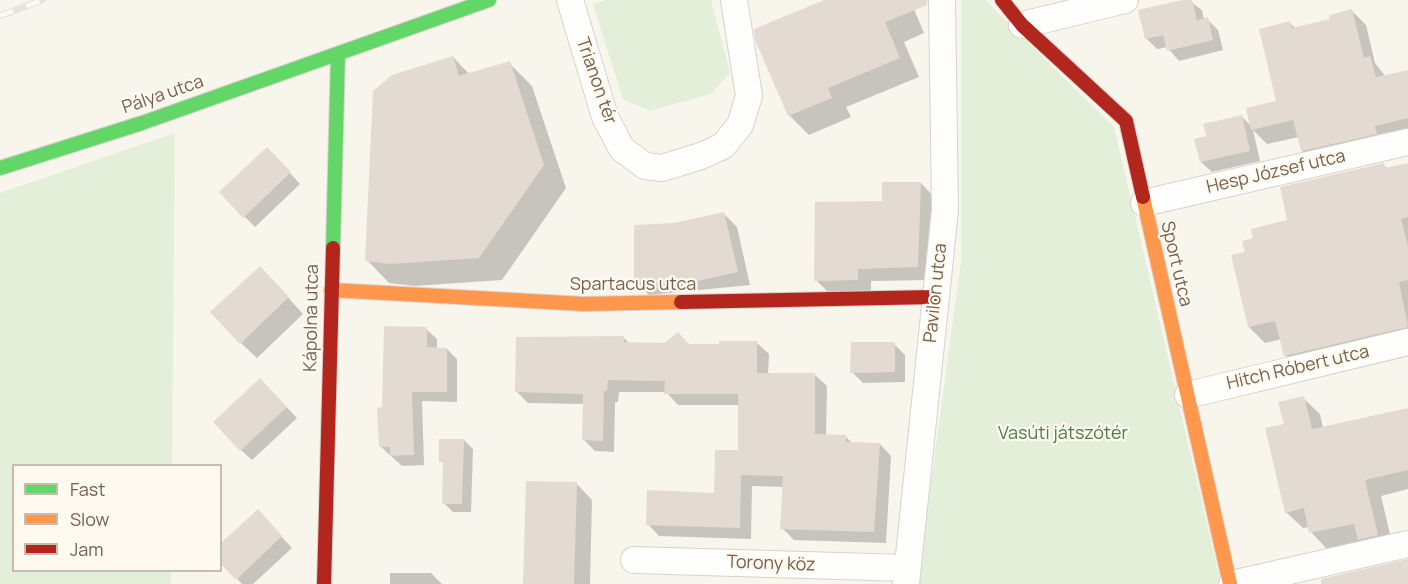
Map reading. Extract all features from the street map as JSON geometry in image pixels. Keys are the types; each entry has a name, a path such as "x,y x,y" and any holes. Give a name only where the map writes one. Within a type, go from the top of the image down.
{"street":[{"name":"Pálya utca","path":"0,168 142,123 489,0"},
{"name":"Trianon tér","path":"570,0 605,117 622,148 645,166 662,168 701,156 723,146 740,125 749,96 734,0"},
{"name":"Pavilon utca","path":"907,576 945,210 942,0"},
{"name":"Sport utca","path":"1002,0 1022,25 1126,121 1231,584"},
{"path":"1022,25 1125,0"},
{"name":"Kápolna utca","path":"324,584 338,54"},
{"name":"Hesp József utca","path":"1144,203 1408,142"},
{"name":"Spartacus utca","path":"330,290 584,304 935,297"},
{"name":"Hitch Róbert utca","path":"1188,395 1408,342"},
{"path":"1231,584 1408,543"},
{"name":"Torony köz","path":"634,560 907,576"}],"green space":[{"path":"606,0 711,0 730,73 711,94 649,111 623,99 593,4"},
{"name":"Vasúti játszótér","path":"961,0 985,0 1114,127 1221,584 917,584 961,262"},
{"path":"175,133 172,464 12,464 12,572 171,572 171,584 0,584 0,193"}],"building":[{"path":"824,0 927,0 927,5 885,22 900,58 828,88 832,98 788,116 755,40 754,29"},
{"path":"1182,0 1192,0 1197,20 1208,17 1213,40 1167,51 1163,35 1145,39 1138,10"},
{"path":"1352,9 1364,58 1370,56 1376,77 1408,70 1408,118 1375,126 1377,134 1301,151 1293,120 1251,130 1246,108 1276,101 1259,29 1290,21 1292,28 1330,19 1329,15"},
{"path":"453,56 459,76 510,61 544,165 479,258 390,264 365,261 373,91 392,75"},
{"path":"1242,115 1250,151 1200,162 1194,139 1206,136 1203,124"},
{"path":"267,147 291,172 243,218 219,192"},
{"path":"1384,163 1385,168 1408,163 1408,217 1401,219 1408,247 1408,280 1399,282 1408,327 1284,356 1275,321 1248,327 1231,255 1245,252 1242,241 1253,238 1251,229 1287,220 1280,187"},
{"path":"882,182 921,182 918,267 858,269 858,280 814,281 815,202 882,201"},
{"path":"724,212 738,272 688,283 634,282 634,225 674,223"},
{"path":"260,266 289,297 240,344 210,312"},
{"path":"384,326 427,327 427,347 447,348 447,392 412,392 414,455 390,456 390,447 379,447 377,408 382,407"},
{"path":"678,332 689,344 757,341 757,373 815,373 815,434 846,435 846,442 880,443 874,532 780,529 783,476 741,475 740,528 646,525 647,490 714,493 715,450 738,450 738,394 664,394 665,381 608,380 607,391 604,391 603,441 582,440 583,394 515,392 516,337 624,336 624,342 664,343"},
{"path":"851,342 895,342 895,372 850,373"},
{"path":"260,378 287,407 240,451 213,422"},
{"path":"1304,396 1312,429 1408,408 1408,470 1365,480 1378,535 1358,540 1354,524 1309,533 1304,508 1285,513 1265,428 1284,424 1278,402"},
{"path":"439,439 464,439 462,504 442,504 443,462 439,462"},
{"path":"526,481 577,482 574,584 523,584"},
{"path":"258,509 282,536 236,580 222,565 222,542"},
{"path":"1408,559 1408,584 1321,584 1321,579"}],"railway":[{"path":"0,16 42,0"}],"traffic: fast":[{"path":"0,168 142,123 489,0"},
{"path":"333,248 338,54"}],"traffic: slow":[{"path":"1143,197 1230,584"},
{"path":"331,290 584,304 681,302"}],"traffic: jam":[{"path":"1002,0 1022,25 1126,121 1143,197"},
{"path":"324,584 333,248"},
{"path":"681,302 935,297"}]}
